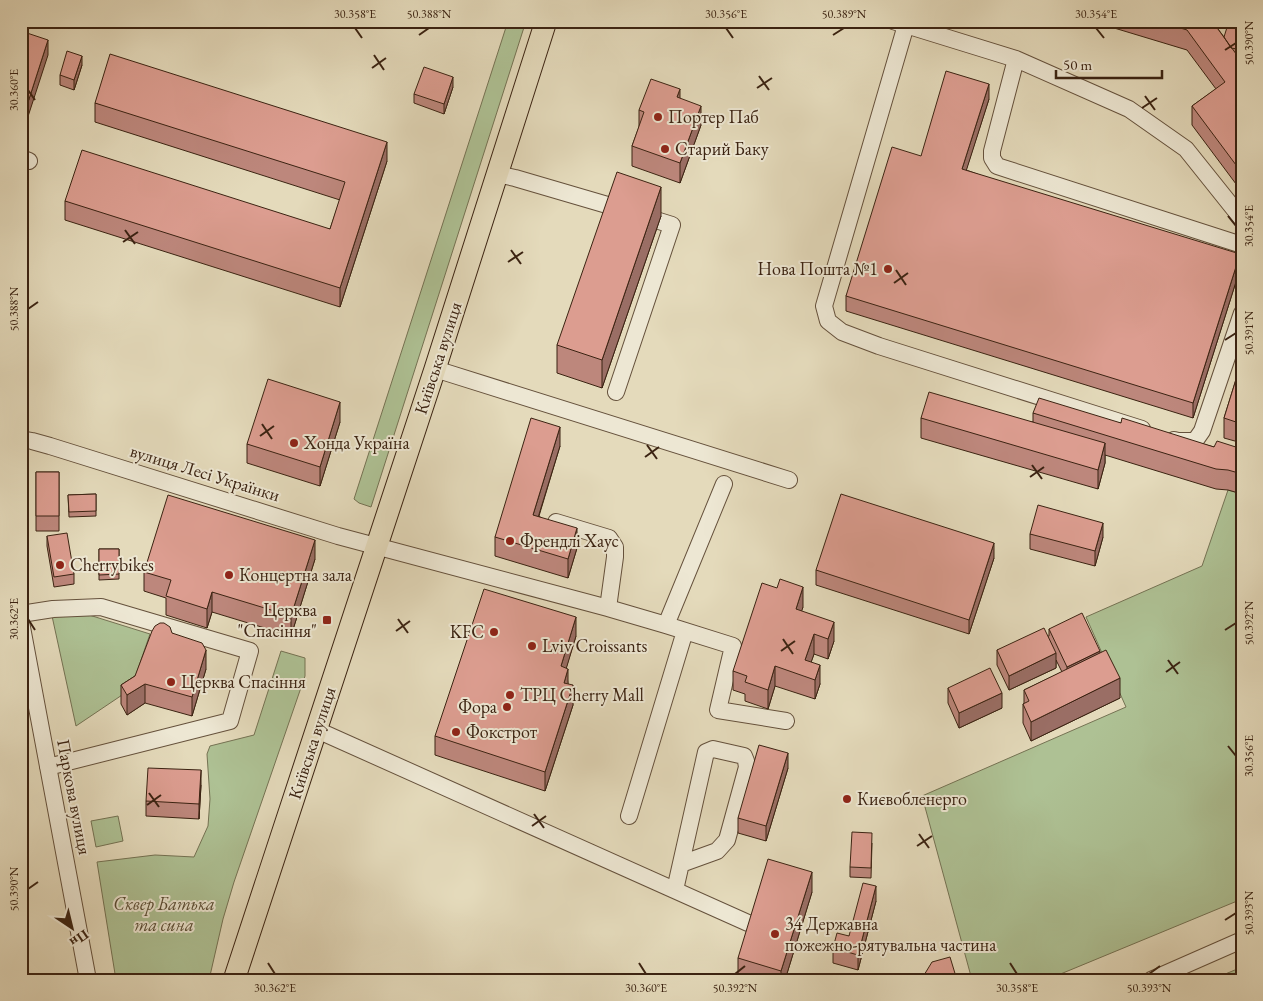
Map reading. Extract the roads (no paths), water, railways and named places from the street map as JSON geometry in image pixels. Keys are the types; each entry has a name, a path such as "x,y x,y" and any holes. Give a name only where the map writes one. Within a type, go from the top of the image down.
{"main road":[{"name":"Київська вулиця","path":"234,980 436,369 546,21"}],"street":[{"path":"1242,219 1186,149 1129,109 1016,59 899,23 824,306 828,321 842,332 879,346 1178,441 1195,441 1202,431 1242,313"},
{"path":"1016,59 992,151 992,158 997,166 1242,245"},
{"path":"497,174 614,206 672,225 616,392"},
{"path":"436,369 789,480"},
{"name":"вулиця Лесі Українки","path":"21,439 50,446 377,547 608,608 733,646 718,710 786,721"},
{"path":"666,625 724,484"},
{"path":"554,521 610,538 615,548 616,557 608,608"},
{"path":"21,614 53,609 101,607 250,651 230,722 48,767"},
{"name":"Паркова вулиця","path":"21,622 88,980"},
{"path":"629,816 685,631"},
{"path":"316,730 748,922"},
{"path":"675,890 706,752 713,749 744,756 747,767 726,840 717,851 681,864"},
{"path":"1151,980 1242,940"}],"place":[{"name":"Портер Паб","path":"658,117"},
{"name":"Старий Баку","path":"665,149"},
{"name":"Нова Пошта №1","path":"888,269"},
{"name":"Хонда Україна","path":"294,443"},
{"name":"Френдлі Хаус","path":"510,541"},
{"name":"Сherrybikes","path":"60,565"},
{"name":"Концертна зала","path":"229,575"},
{"name":"Церква \"Спасіння\"","path":"327,620"},
{"name":"KFC","path":"494,632"},
{"name":"Lviv Croissants","path":"532,646"},
{"name":"Церква Спасіння","path":"171,682"},
{"name":"ТРЦ Cherry Mall","path":"510,695"},
{"name":"Фора","path":"507,707"},
{"name":"Фокстрот","path":"456,732"},
{"name":"Києвобленерго","path":"847,799"},
{"name":"34 Державна пожежно-рятувальна частина","path":"775,934"}],"park label":[{"name":"Сквер Батька та сина","path":"164,914"}]}
